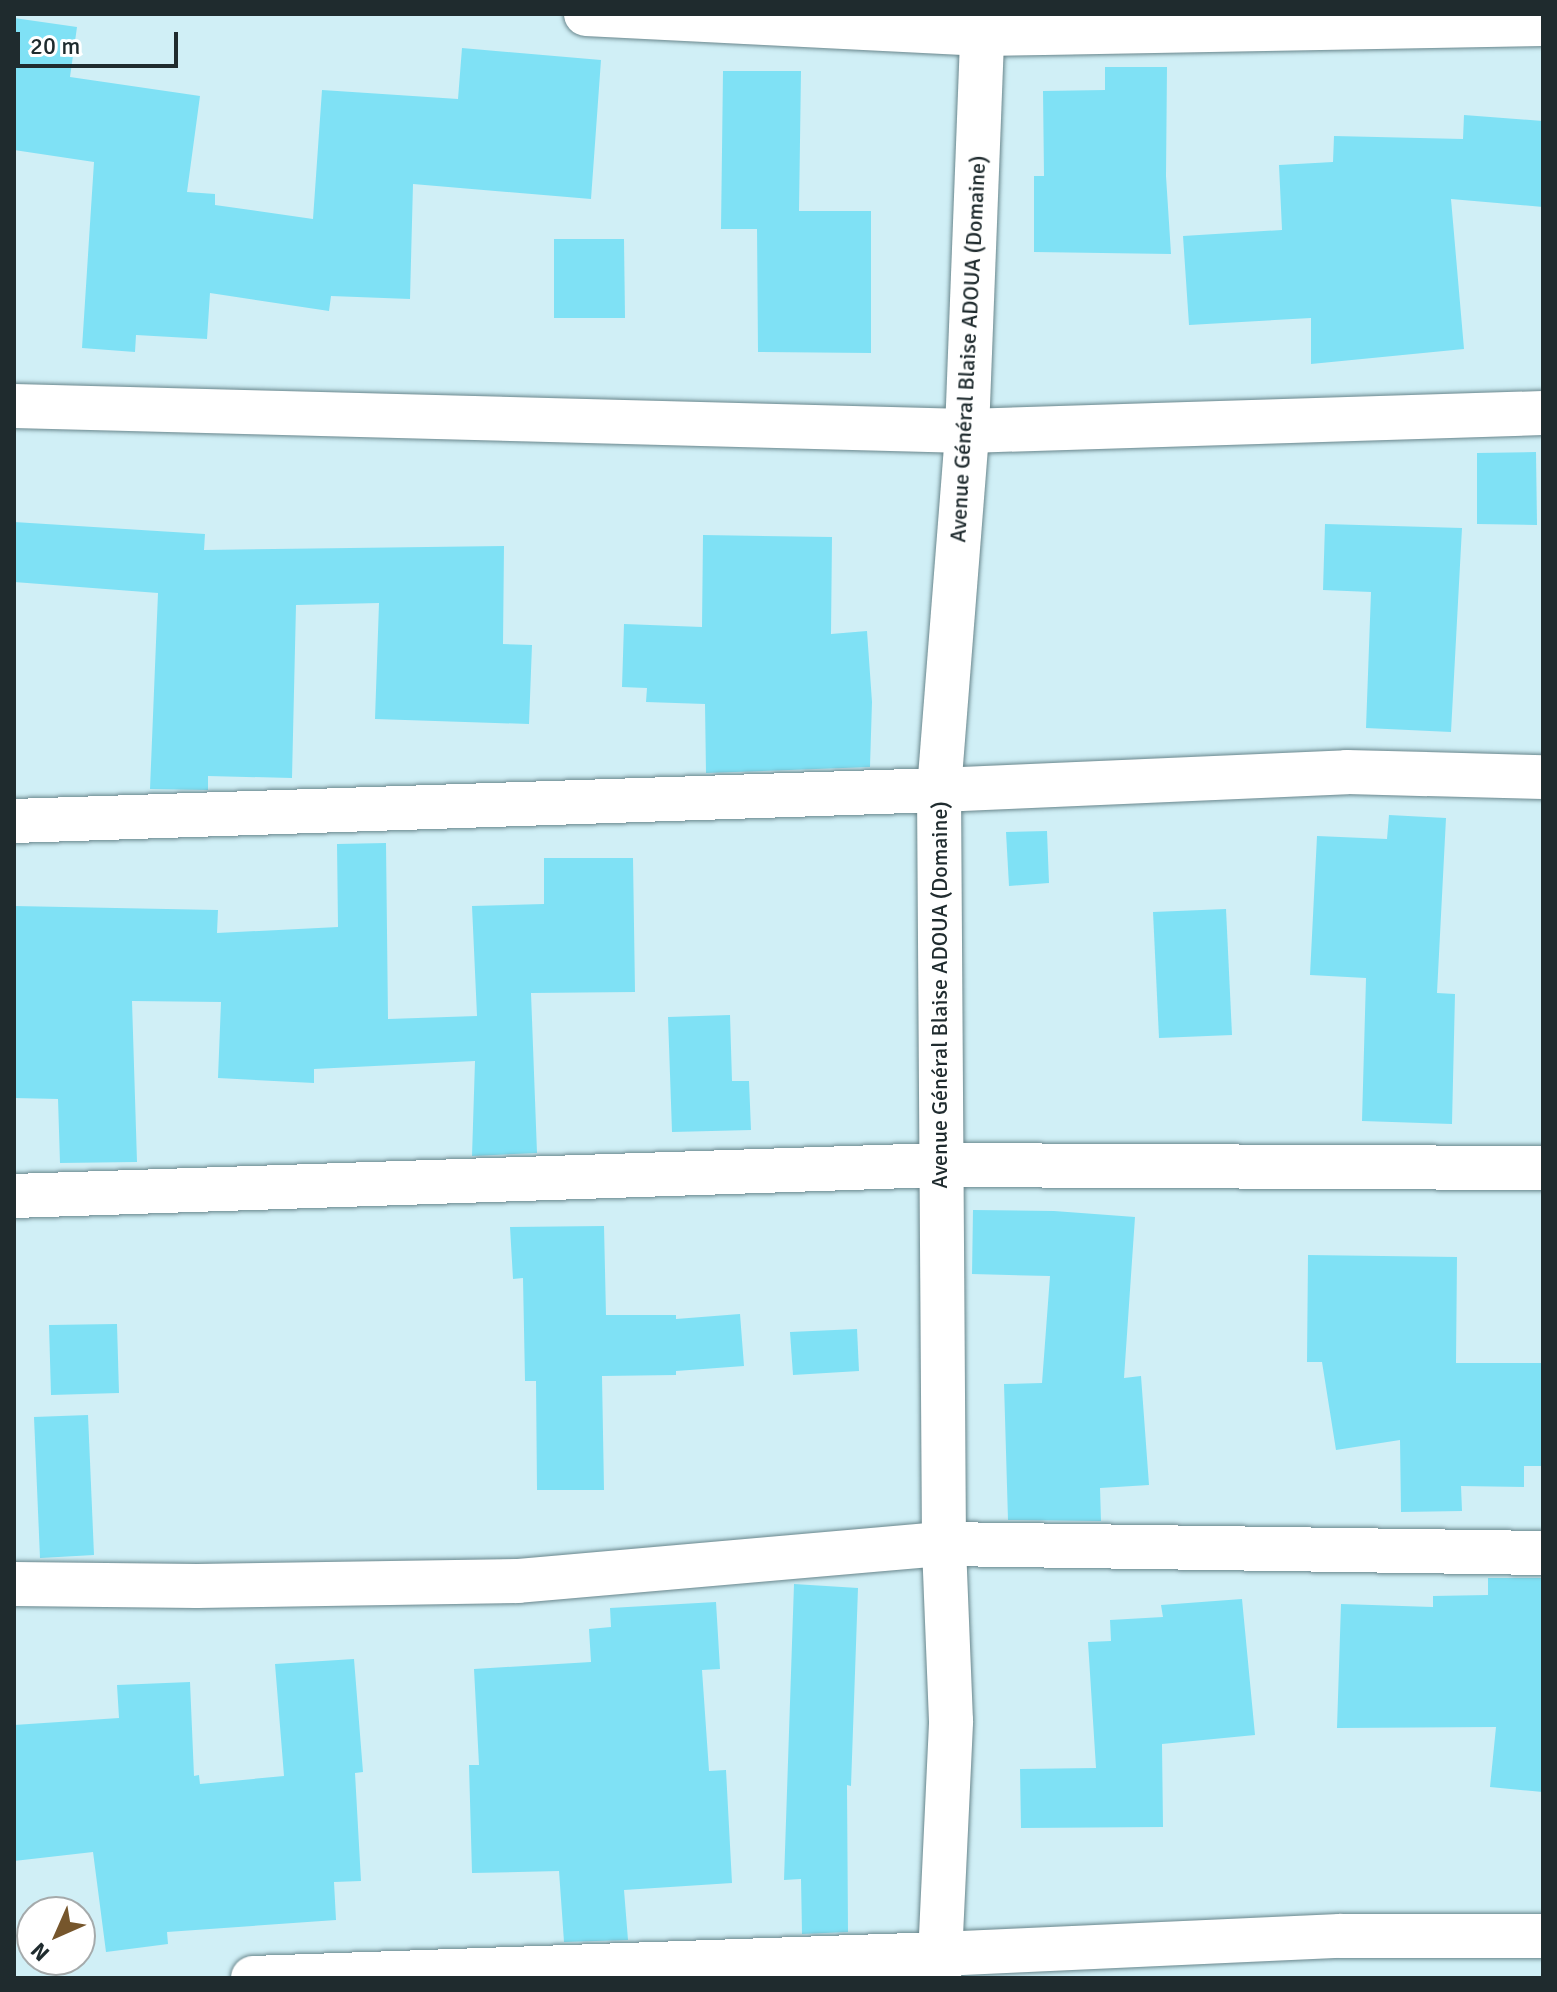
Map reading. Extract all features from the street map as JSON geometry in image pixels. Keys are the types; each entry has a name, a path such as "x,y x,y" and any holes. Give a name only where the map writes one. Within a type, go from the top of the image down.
{"street":[{"path":"586,14 983,24 1543,24"},
{"name":"Avenue Général Blaise ADOUA (Domaine)","path":"940,1966 951,1721 944,1544 939,790 967,431 983,24"},
{"path":"14,406 967,431 1543,413"},
{"path":"14,821 939,790 1347,772 1543,777"},
{"path":"14,1196 941,1165 1543,1168"},
{"path":"14,1584 197,1586 518,1581 944,1544 1543,1553"},
{"path":"253,1978 940,1966 1340,1936 1543,1936"}],"building":[{"path":"14,18 77,27 70,77 200,96 187,192 215,194 215,205 313,219 322,90 458,99 462,48 601,60 591,199 413,184 410,299 331,296 329,311 210,293 207,339 136,335 135,352 82,348 94,162 14,150"},
{"path":"1105,67 1167,67 1166,176 1171,254 1034,252 1034,176 1044,176 1043,91 1105,90"},
{"path":"723,71 801,71 799,211 871,211 871,353 758,352 757,229 721,229"},
{"path":"1464,115 1543,121 1543,207 1451,199 1464,349 1311,364 1311,318 1189,325 1183,236 1282,230 1279,165 1333,162 1334,136 1463,139"},
{"path":"554,239 624,239 625,318 554,318"},
{"path":"1536,452 1537,525 1477,524 1477,453"},
{"path":"14,522 205,534 204,550 504,546 503,644 532,645 529,724 375,719 379,603 296,605 292,778 208,776 208,790 150,789 158,593 14,582"},
{"path":"1325,524 1462,528 1451,732 1366,728 1371,592 1323,590"},
{"path":"703,535 832,537 831,634 867,631 872,702 870,767 706,773 705,704 646,702 647,688 622,687 624,624 702,627"},
{"path":"1389,815 1446,818 1437,993 1455,994 1452,1124 1362,1121 1366,978 1310,975 1317,836 1387,839"},
{"path":"1047,831 1049,883 1009,886 1006,832"},
{"path":"386,843 388,1019 477,1016 472,906 544,904 544,858 633,858 635,992 531,993 537,1153 472,1156 475,1061 314,1069 314,1083 218,1078 221,1002 132,1001 137,1162 60,1163 58,1099 14,1098 14,906 218,910 217,933 338,927 337,844"},
{"path":"1226,909 1232,1035 1159,1038 1153,912"},
{"path":"730,1015 732,1081 749,1081 751,1130 672,1132 668,1017"},
{"path":"973,1210 1054,1211 1135,1217 1124,1378 1141,1376 1149,1485 1100,1488 1101,1521 1008,1520 1004,1384 1042,1383 1050,1276 972,1274"},
{"path":"604,1226 606,1315 676,1315 676,1319 740,1314 744,1366 676,1371 676,1375 602,1376 604,1490 537,1490 536,1381 525,1381 523,1278 513,1279 510,1227"},
{"path":"1308,1255 1457,1257 1456,1363 1543,1363 1543,1466 1524,1466 1524,1487 1461,1486 1462,1511 1401,1512 1400,1440 1336,1450 1322,1362 1307,1362"},
{"path":"117,1324 119,1393 51,1395 49,1325"},
{"path":"857,1329 859,1371 793,1375 790,1332"},
{"path":"88,1415 94,1555 40,1558 34,1417"},
{"path":"1488,1578 1543,1578 1543,1792 1490,1787 1496,1727 1337,1728 1341,1604 1433,1607 1433,1596 1488,1595"},
{"path":"794,1584 858,1588 851,1786 847,1785 848,1932 802,1934 801,1879 784,1880"},
{"path":"1242,1599 1255,1735 1162,1744 1163,1827 1021,1828 1020,1769 1096,1768 1088,1642 1111,1641 1110,1620 1163,1617 1161,1605"},
{"path":"716,1602 720,1669 702,1670 709,1771 726,1770 732,1883 624,1890 628,1940 564,1942 559,1871 472,1873 469,1765 479,1765 474,1669 591,1662 589,1629 611,1627 610,1608"},
{"path":"354,1659 363,1772 355,1773 361,1881 334,1882 336,1920 167,1932 168,1944 106,1952 93,1852 14,1861 14,1725 119,1718 117,1685 190,1682 194,1776 199,1775 200,1784 284,1776 275,1664"}]}
